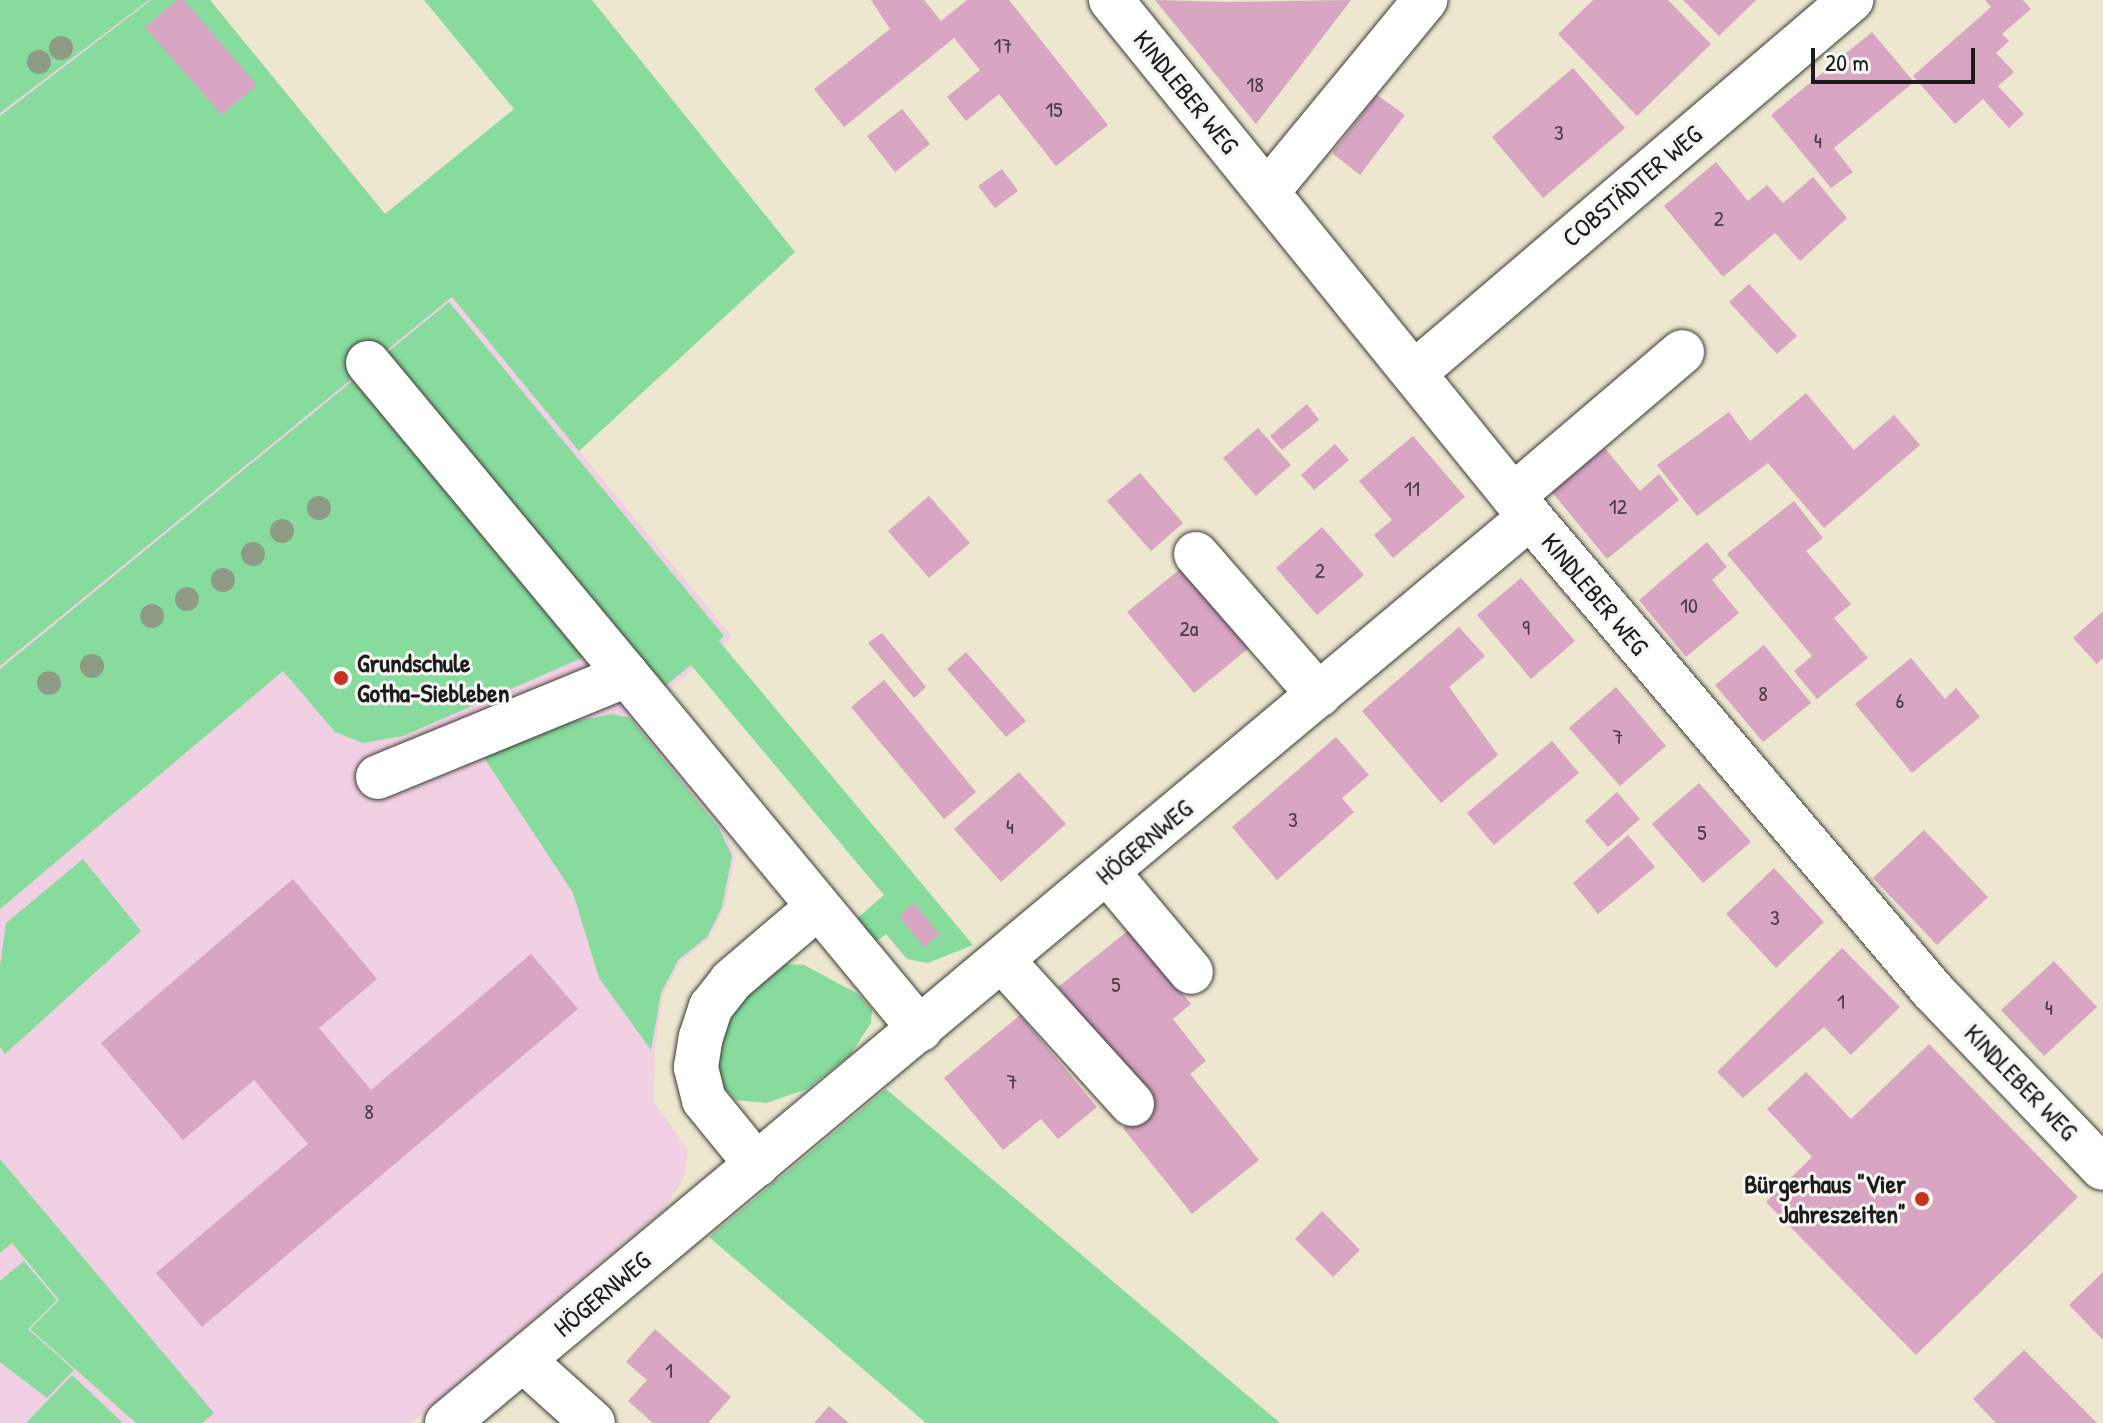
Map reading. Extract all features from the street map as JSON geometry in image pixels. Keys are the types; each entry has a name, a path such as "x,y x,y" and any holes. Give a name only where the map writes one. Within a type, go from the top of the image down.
{"street":[{"name":"KINDLEBER WEG","path":"1111,0 1522,506 1933,991 2103,1168"},
{"path":"1267,192 1425,0"},
{"name":"COBSTÄDTER WEG","path":"1414,373 1851,0"},
{"name":"HÖGERNWEG","path":"447,1423 1319,695 1682,352"},
{"path":"368,363 920,1029"},
{"path":"1196,554 1319,695"},
{"path":"378,777 627,675"},
{"path":"1108,873 1191,972"},
{"path":"757,1165 704,1100 696,1067 701,1037 711,1007 731,981 818,907"},
{"path":"1002,960 1132,1104"},
{"path":"523,1360 593,1423"}],"shaded area":[{"name":"Grundschule Gotha-Siebleben","path":"0,0 210,0 732,637 634,718 722,827 735,856 725,907 708,939 680,962 663,994 655,1047 654,1102 688,1150 684,1178 663,1210 411,1423 0,1423"}],"green space":[{"path":"0,0 149,0 0,113"},
{"path":"151,0 210,0 385,214 514,109 424,0 592,0 795,252 579,451 452,297 0,666 0,116"},
{"path":"449,302 724,636 719,641 973,945 928,963 907,959 886,934 874,943 855,920 884,895 691,665 664,687 623,640 403,736 363,743 335,732 283,671 0,909 0,669"},
{"path":"613,714 630,718 719,828 732,856 722,907 707,937 678,960 661,993 651,1050 599,978 573,893 481,753 542,727"},
{"path":"83,859 141,931 5,1054 0,1047 0,966 6,923"},
{"path":"784,964 804,965 858,994 872,1009 871,1023 850,1055 807,1089 766,1103 736,1100 716,1080 722,1027 744,993"},
{"path":"886,1089 1280,1423 926,1423 709,1237"},
{"path":"0,1159 214,1413 202,1423 136,1423 30,1329 59,1300 12,1243 0,1253"},
{"path":"24,1261 57,1300 28,1329 74,1370 47,1398 0,1362 0,1281"},
{"path":"72,1375 123,1423 26,1423"}],"building":[{"path":"177,0 184,0 257,85 222,115 145,27"},
{"path":"871,0 924,0 941,21 967,0 1009,0 1108,125 1056,166 999,94 966,121 947,97 980,70 954,38 844,127 814,89 890,29"},
{"path":"1155,0 1228,2 1351,0 1256,124"},
{"path":"1593,0 1668,0 1711,44 1637,116 1558,34"},
{"path":"1683,0 1756,0 1719,36"},
{"path":"1985,0 2023,0 2031,9 2002,34 2009,41 1996,53 2014,72 1998,86 2024,114 2009,128 1983,99 1955,124 1913,76 1991,7"},
{"path":"1872,32 1914,82 1834,148 1853,172 1831,188 1771,115"},
{"path":"1573,68 1625,128 1543,198 1492,137"},
{"path":"1377,95 1405,115 1360,175 1332,153"},
{"path":"902,109 930,144 895,172 867,136"},
{"path":"1716,162 1748,201 1767,185 1783,203 1813,177 1847,218 1800,261 1775,233 1723,277 1664,206"},
{"path":"1002,169 1018,191 995,208 978,186"},
{"path":"1749,284 1797,336 1777,354 1729,302"},
{"path":"1806,393 1854,450 1894,415 1920,445 1824,528 1768,463 1697,516 1657,465 1729,412 1750,441"},
{"path":"1307,404 1319,420 1282,450 1270,436"},
{"path":"1258,428 1291,465 1256,496 1223,458"},
{"path":"1413,436 1465,497 1393,558 1374,535 1392,520 1359,481"},
{"path":"1335,444 1349,460 1314,490 1301,475"},
{"path":"1605,448 1640,491 1659,474 1679,500 1607,559 1552,492"},
{"path":"1140,473 1183,523 1151,551 1107,501"},
{"path":"929,496 970,543 929,578 888,531"},
{"path":"1794,501 1823,538 1806,551 1851,604 1834,618 1868,658 1817,699 1794,671 1812,656 1727,554"},
{"path":"1322,527 1364,575 1317,615 1276,568"},
{"path":"1707,542 1727,567 1712,580 1739,613 1686,657 1639,600"},
{"path":"1184,566 1250,647 1194,693 1127,612"},
{"path":"1521,578 1575,641 1531,679 1477,615"},
{"path":"2103,611 2103,658 2097,664 2073,638"},
{"path":"1459,627 1485,656 1449,687 1498,755 1441,803 1362,711"},
{"path":"882,633 926,687 914,698 868,643"},
{"path":"1764,645 1811,703 1763,742 1715,685"},
{"path":"966,652 1026,721 1006,737 947,669"},
{"path":"1911,658 1945,699 1956,688 1980,717 1912,773 1855,704"},
{"path":"884,680 976,792 944,819 851,707"},
{"path":"1616,687 1666,746 1620,786 1569,728"},
{"path":"1336,737 1369,775 1342,798 1354,812 1277,880 1232,827"},
{"path":"1552,741 1579,773 1494,845 1467,813"},
{"path":"1019,772 1066,824 1001,882 954,829"},
{"path":"1699,783 1751,842 1703,883 1652,824"},
{"path":"1617,792 1640,819 1608,847 1585,821"},
{"path":"1924,830 1988,897 1937,945 1873,878"},
{"path":"1628,835 1655,867 1598,914 1573,883"},
{"path":"1774,868 1824,922 1776,968 1726,914"},
{"path":"293,879 377,979 319,1028 371,1090 531,954 578,1009 202,1327 156,1273 308,1144 254,1080 183,1140 101,1043"},
{"path":"914,903 940,934 924,947 899,916"},
{"path":"1130,929 1191,1004 1173,1019 1206,1061 1190,1074 1259,1160 1192,1214 1123,1128 1152,1104 1058,987"},
{"path":"1842,948 1900,1007 1851,1055 1824,1027 1743,1098 1717,1072"},
{"path":"2054,961 2097,1007 2044,1056 2001,1010"},
{"path":"1020,1015 1097,1107 1058,1139 1041,1119 1003,1150 944,1078"},
{"name":"Bürgerhaus \"Vier Jahreszeiten\"","path":"1929,1044 2078,1197 1916,1355 1766,1202 1812,1157 1767,1109 1806,1072 1851,1119"},
{"path":"1322,1211 1360,1250 1333,1277 1295,1239"},
{"path":"2103,1272 2103,1340 2069,1305"},
{"path":"655,1329 731,1397 708,1423 653,1423 628,1401 647,1380 626,1362"},
{"path":"2024,1350 2097,1423 1996,1423 1973,1399"},
{"path":"829,1406 849,1423 814,1423"}],"place":[{"name":"Grundschule Gotha-Siebleben","path":"341,678"},
{"name":"Bürgerhaus \"Vier Jahreszeiten\"","path":"1922,1199"}]}
